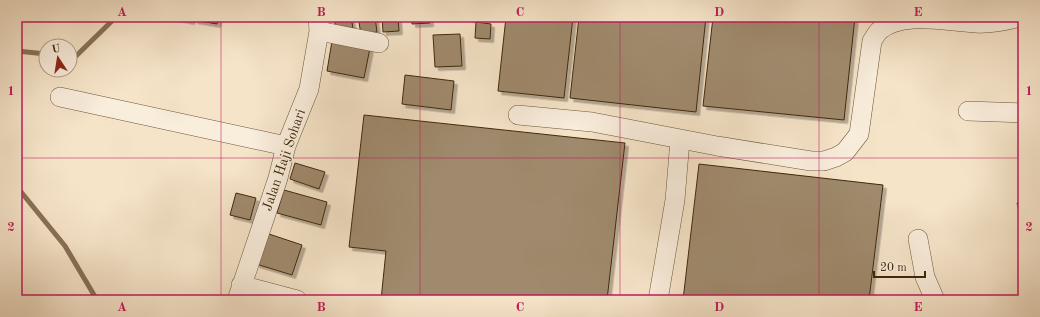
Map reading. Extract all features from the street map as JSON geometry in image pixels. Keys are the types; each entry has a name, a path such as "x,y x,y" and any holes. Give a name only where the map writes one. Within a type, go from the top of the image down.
{"street":[{"path":"518,116 592,122 680,140 811,161 824,161 836,157 844,152 859,134 872,42 879,31 890,24 903,20 919,19 978,24 1019,17"},
{"path":"318,24 379,43"},
{"name":"Jalan Haji Sohari","path":"239,292 278,178 286,146 309,89 318,24"},
{"path":"60,97 286,146"},
{"path":"968,112 1023,113"},
{"path":"658,300 675,200 680,140"},
{"path":"918,239 925,277 935,300"},
{"path":"239,292 297,300"}],"building":[{"path":"171,17 192,17 191,21"},
{"path":"195,17 219,17 217,24 194,20"},
{"path":"334,17 351,17 353,28 336,31"},
{"path":"358,17 375,17 377,32 361,34"},
{"path":"382,17 398,17 399,31 383,32"},
{"path":"412,17 430,17 430,23 412,24"},
{"path":"469,17 486,17 486,18 469,19"},
{"path":"506,17 573,17 564,98 498,91"},
{"path":"579,17 706,17 696,112 570,98"},
{"path":"713,17 855,17 844,120 703,106"},
{"path":"476,22 491,24 490,39 475,38"},
{"path":"460,34 462,66 435,67 433,35"},
{"path":"332,41 370,48 364,78 327,71"},
{"path":"405,75 454,81 451,110 402,104"},
{"path":"364,115 625,143 607,300 381,300 386,251 349,247"},
{"path":"295,163 325,172 319,189 290,179"},
{"path":"699,164 883,185 869,300 683,300"},
{"path":"284,190 327,202 321,225 277,213"},
{"path":"236,193 256,198 250,220 230,215"},
{"path":"1023,201 1023,224 1017,203"},
{"path":"266,233 302,245 292,275 256,264"}],"waterway":[{"path":"78,54 116,17"},
{"path":"17,51 38,53"},
{"path":"17,187 65,246 97,300"}]}
